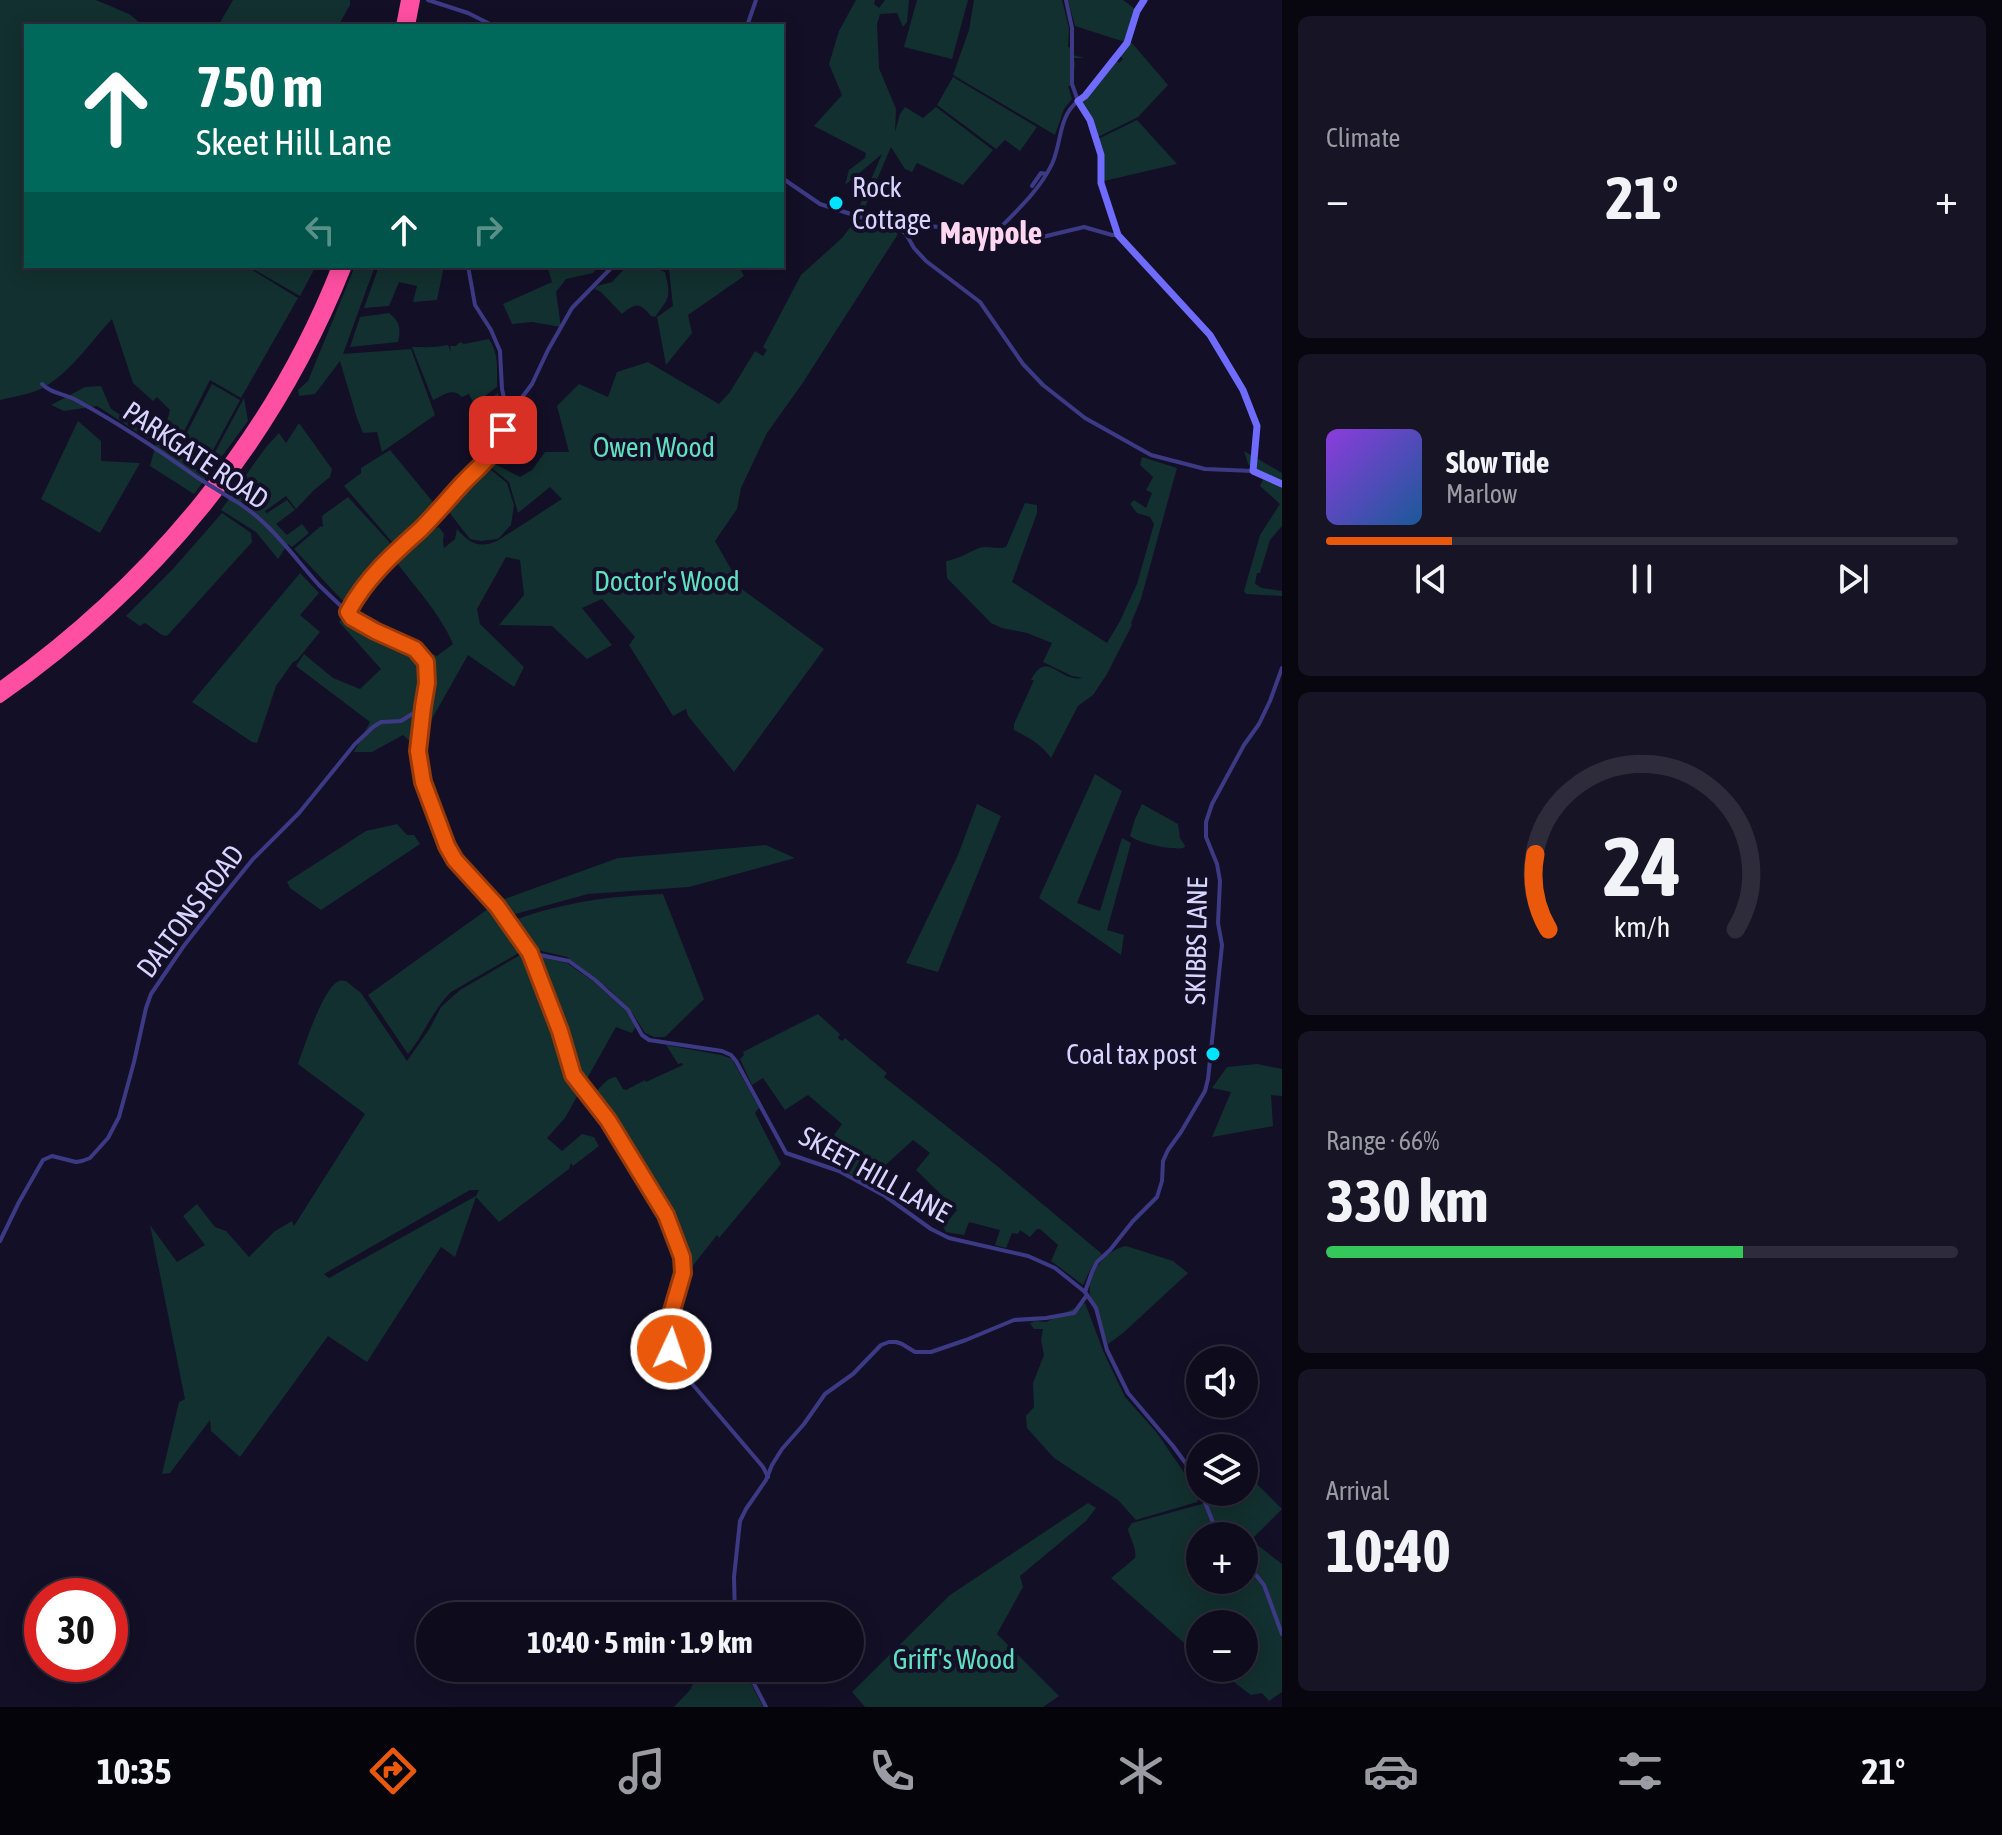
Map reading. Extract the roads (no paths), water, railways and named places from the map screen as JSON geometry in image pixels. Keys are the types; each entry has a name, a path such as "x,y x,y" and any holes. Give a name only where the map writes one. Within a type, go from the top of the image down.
{"highway":[{"path":"399,24 403,0"},
{"path":"410,24 415,0"},
{"path":"0,687 105,603 161,547 201,500 278,389 336,268"},
{"path":"0,698 100,620 155,566 206,509 250,450 284,396 315,339 346,268"}],"street":[{"path":"428,0 468,13 484,23"},
{"path":"748,24 756,0"},
{"path":"1066,0 1072,28 1072,84 1090,120 1101,155 1101,183 1118,235 1210,335 1243,390 1257,426 1253,471"},
{"path":"991,237 1036,191 1056,152 1070,108 1086,94 1127,43 1137,11 1144,0"},
{"path":"1032,186 1041,173 1046,174"},
{"path":"784,179 820,204 894,224 941,227 991,237 1038,238 1084,227 1118,235"},
{"path":"894,224 906,234 926,261 980,302 1023,364 1043,385 1085,418 1151,455 1205,469 1253,471 1282,484"},
{"path":"468,268 475,305 500,351 502,389 508,416"},
{"path":"348,612 382,564 422,528 494,452 508,416 532,384 572,308 611,268"},
{"name":"PARKGATE ROAD","path":"42,384 83,404 246,507 352,618 415,649 426,662 423,707"},
{"name":"SKIBBS LANE","path":"735,1602 740,1521 782,1449 820,1399 853,1374 881,1345 896,1342 915,1352 931,1352 1014,1320 1074,1313 1086,1293 1093,1267 1159,1193 1163,1161 1205,1091 1208,1079 1222,945 1218,923 1220,881 1206,837 1206,822 1212,804 1259,724 1282,668"},
{"path":"423,707 419,763 447,846 455,860 497,906 530,953 573,1075 608,1120 657,1199 675,1235 683,1273 670,1323 674,1358 682,1372 768,1477"},
{"name":"DALTONS ROAD","path":"0,1241 43,1160 52,1156 82,1161 90,1158 108,1138 119,1117 151,994 215,906 253,859 299,813 355,744 381,722 401,721 423,707"},
{"name":"SKEET HILL LANE","path":"530,953 569,961 628,1010 642,1035 649,1040 731,1055 786,1153 839,1171 885,1196 938,1233 1014,1251 1051,1265 1086,1293 1096,1308 1110,1358 1128,1393 1186,1464"},
{"name":"SKIBBS LANE","path":"764,1469 772,1465"},
{"path":"1258,1578 1264,1585 1282,1634"},
{"path":"753,1682 766,1707"}],"place":[{"name":"Rock Cottage","path":"836,203"},
{"name":"Coal tax post","path":"1213,1054"}],"district":[{"name":"Maypole","path":"991,232"}],"park label":[{"name":"Owen Wood","path":"654,447"},
{"name":"Doctor's Wood","path":"667,581"},
{"name":"Griff's Wood","path":"954,1659"}]}
